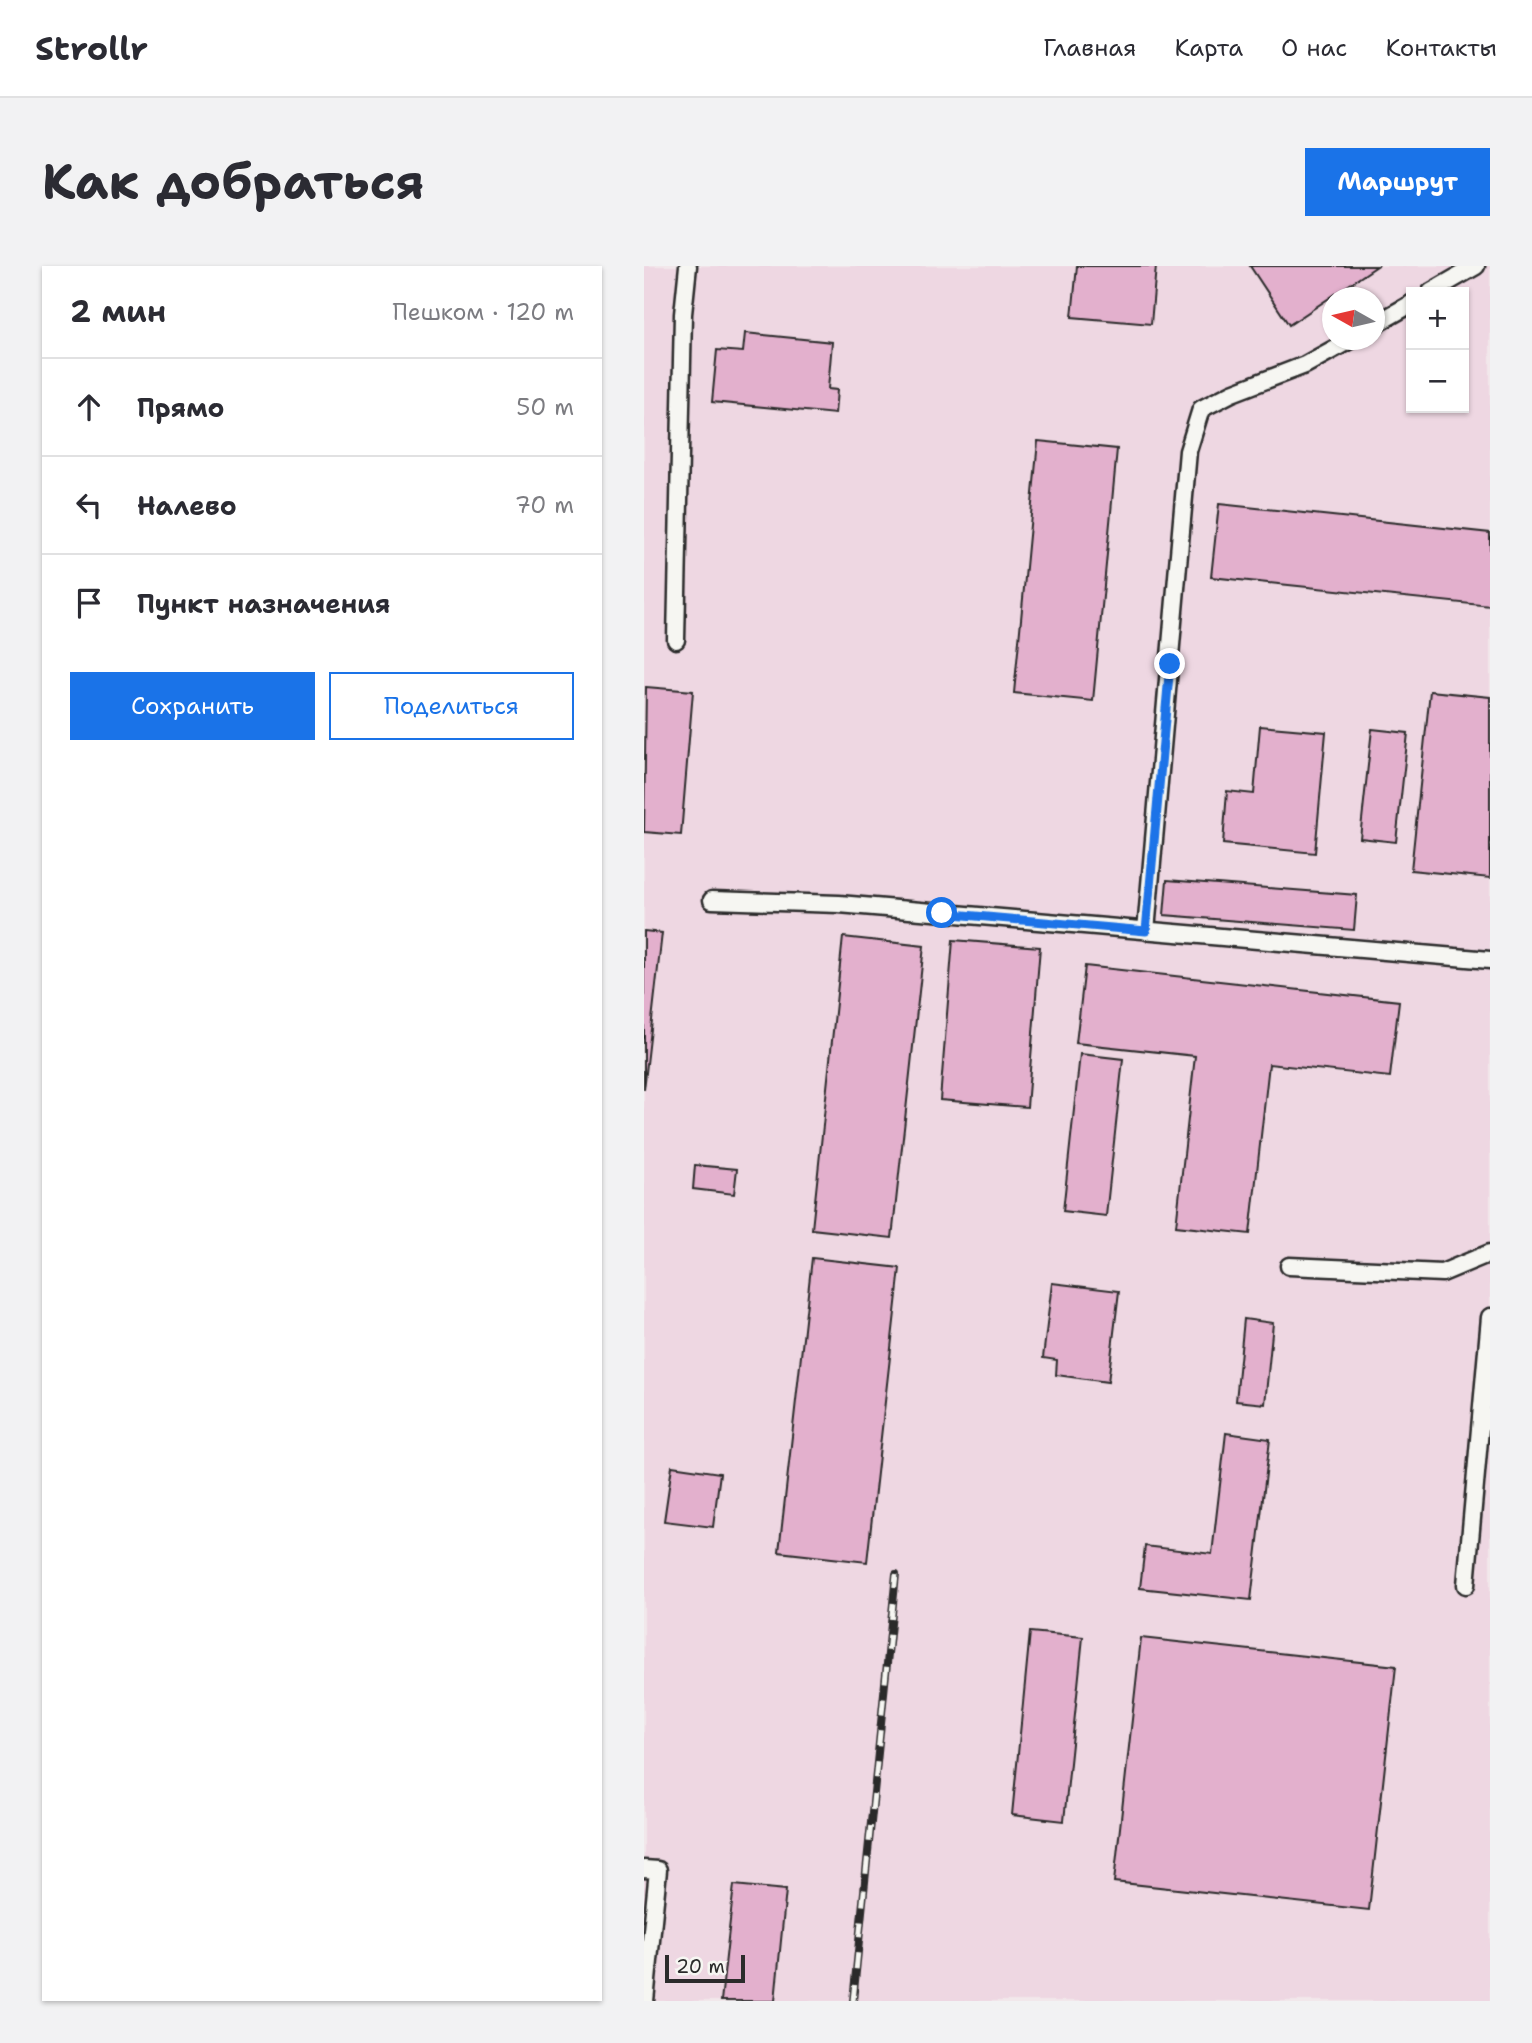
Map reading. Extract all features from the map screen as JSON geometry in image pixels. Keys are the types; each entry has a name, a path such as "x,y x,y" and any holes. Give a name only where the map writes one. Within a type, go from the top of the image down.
{"lane":[{"path":"676,640 683,314 688,266"},
{"path":"1440,287 1476,266"},
{"path":"1385,319 1406,307"},
{"path":"1146,931 1188,451 1201,409 1233,393 1305,365 1331,350"},
{"path":"712,900 839,904 1490,960"},
{"path":"1289,1266 1443,1273 1490,1252"},
{"path":"1466,1585 1490,1317"},
{"path":"644,1869 659,1870 645,2001"}],"shaded area":[{"path":"644,266 1490,266 1490,2001 644,2001"}],"building":[{"path":"1077,266 1156,266 1151,324 1072,317"},
{"path":"1250,266 1377,266 1346,287 1322,287 1322,303 1289,325"},
{"path":"745,333 832,342 828,389 837,390 835,414 712,402 717,350 743,352"},
{"path":"1038,441 1117,449 1093,701 1014,693"},
{"path":"1219,504 1490,533 1490,606 1211,577"},
{"path":"646,687 693,691 681,835 644,832"},
{"path":"1430,691 1490,697 1490,878 1411,870"},
{"path":"1260,726 1326,732 1315,853 1223,844 1227,791 1254,794"},
{"path":"1372,729 1408,733 1396,842 1360,838"},
{"path":"1167,880 1357,895 1354,930 1164,915"},
{"path":"644,931 662,933 644,1090"},
{"path":"843,937 924,946 892,1238 812,1229"},
{"path":"953,940 1040,947 1027,1107 940,1100"},
{"path":"1085,966 1399,1001 1390,1077 1269,1064 1250,1234 1176,1226 1195,1056 1076,1043"},
{"path":"1080,1054 1123,1059 1106,1216 1063,1211"},
{"path":"695,1165 737,1169 734,1194 693,1189"},
{"path":"812,1258 900,1268 867,1562 779,1552"},
{"path":"1052,1283 1119,1291 1108,1382 1056,1375 1057,1360 1043,1358"},
{"path":"1244,1319 1273,1323 1265,1404 1236,1401"},
{"path":"1226,1433 1270,1439 1251,1600 1140,1588 1145,1546 1212,1554"},
{"path":"672,1466 720,1473 713,1527 664,1521"},
{"path":"1030,1632 1083,1637 1064,1821 1012,1815"},
{"path":"1141,1638 1396,1666 1369,1910 1114,1882"},
{"path":"734,1885 786,1890 775,2001 721,2001"}],"railway":[{"path":"853,2001 896,1574"}],"route":[{"path":"942,913 1146,931 1170,664"}]}
